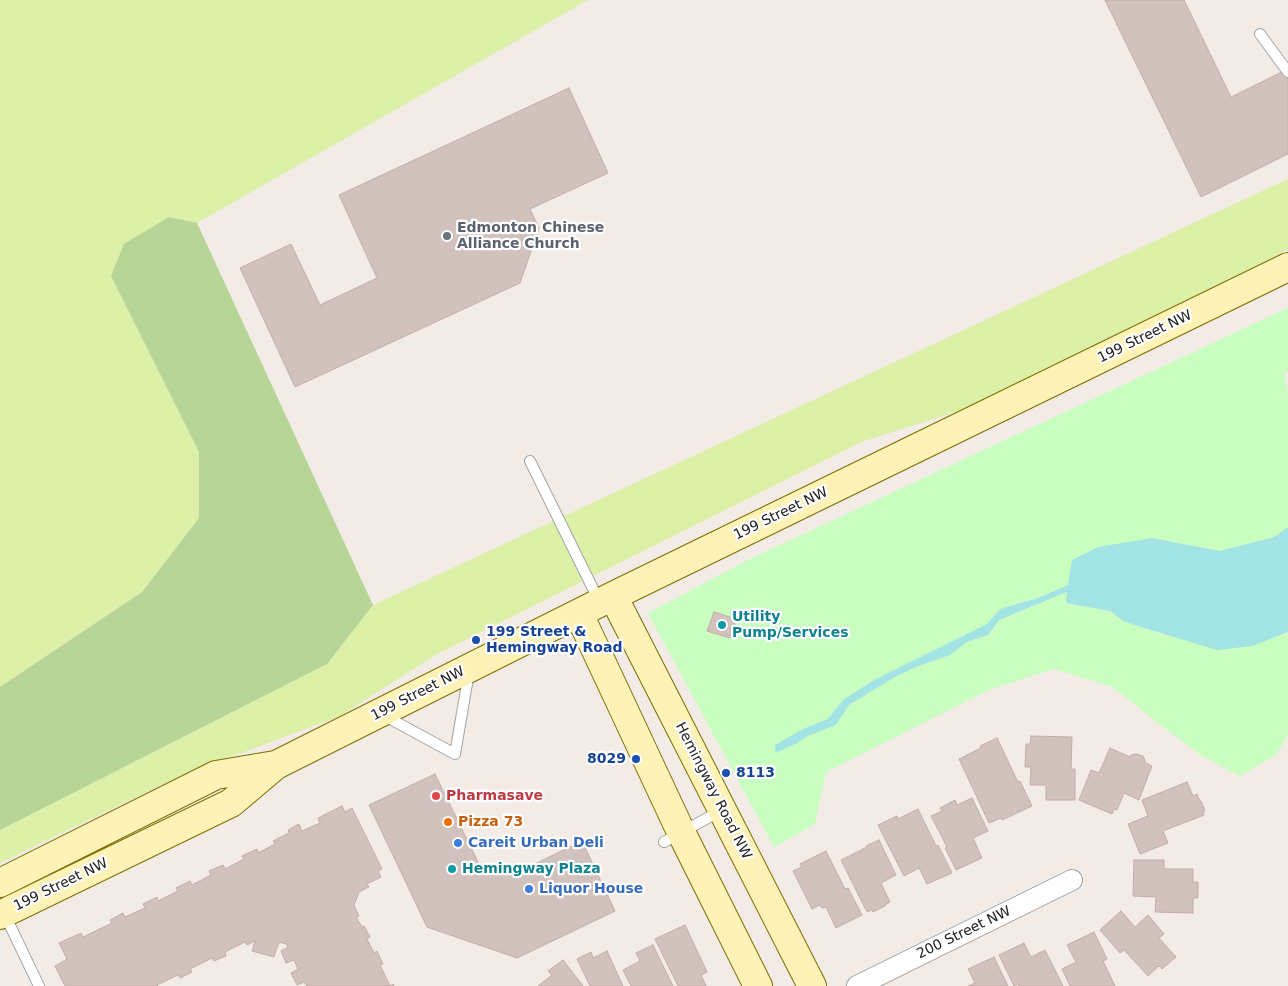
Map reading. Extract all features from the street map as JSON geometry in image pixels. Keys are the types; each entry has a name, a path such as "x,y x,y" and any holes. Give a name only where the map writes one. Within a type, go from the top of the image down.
{"main road":[{"name":"199 Street NW","path":"1,911 232,803 276,764 598,604 1288,267"},
{"name":"Hemingway Road NW","path":"598,604 722,810 812,986"},
{"path":"598,604 672,837 758,986"},
{"name":"199 Street NW","path":"0,883 216,775 276,764"}],"street":[{"name":"200 Street NW","path":"857,986 1072,880"}],"lane":[{"path":"1260,34 1288,72"},
{"path":"530,461 598,604"},
{"path":"380,713 455,754 469,668"},
{"path":"672,837 722,810"},
{"path":"1,911 39,986"}],"green space":[{"path":"0,0 588,0 197,223 169,217 111,276 199,452 199,518 142,592 0,687"},
{"path":"1288,179 1288,249 1227,284 978,405 861,442 437,654 340,716 180,776 0,863 0,830 327,664 373,605"},
{"path":"169,217 197,223 373,605 327,664 0,830 0,687 142,592 199,518 199,452 111,276 124,244"},
{"path":"1288,308 1288,373 1284,368 1288,397 1288,527 1274,537 1220,551 1152,538 1072,560 1068,585 1038,598 1001,609 987,624 874,680 844,699 828,719 803,729 797,743 808,736 836,725 849,705 895,677 950,655 967,642 988,635 999,620 1068,592 1066,603 1110,611 1125,622 1169,636 1276,637 1288,632 1288,735 1276,755 1240,776 1202,756 1113,687 1054,669 991,689 826,772 815,824 774,847 648,613 750,559"}],"water":[{"path":"1288,527 1288,632 1252,646 1217,650 1125,622 1110,611 1066,603 1067,592 999,620 988,635 967,642 950,655 895,677 849,705 836,725 808,736 776,753 775,745 803,729 828,719 844,699 874,680 987,624 1000,609 1038,598 1068,585 1072,560 1098,547 1152,538 1220,551 1274,537"}],"building":[{"path":"1105,0 1184,0 1231,97 1288,69 1288,154 1201,197"},
{"name":"Edmonton Chinese Alliance Church","path":"569,88 608,173 530,209 539,228 520,283 295,387 240,268 291,244 320,305 377,278 339,195"},
{"name":"Utility Pump/Services","path":"714,612 736,619 730,638 707,631"},
{"path":"1031,736 1072,737 1071,769 1075,769 1075,800 1046,800 1046,785 1030,785 1031,767 1025,767 1026,744 1030,744"},
{"path":"997,738 1032,806 1002,820 1001,818 989,823 959,759"},
{"path":"1110,748 1130,757 1136,754 1143,756 1144,762 1152,766 1139,800 1124,793 1117,810 1114,809 1112,814 1079,800 1091,770 1099,773"},
{"name":"Hemingway Plaza","path":"435,774 479,864 496,864 512,875 582,841 615,911 517,958 427,927 369,805"},
{"path":"1187,782 1193,796 1197,794 1201,801 1205,811 1203,812 1204,815 1163,831 1168,843 1140,854 1128,824 1148,816 1142,800"},
{"path":"972,798 988,831 973,838 982,858 956,870 931,816 942,811 940,808 955,800 957,805"},
{"path":"342,806 345,812 352,808 382,869 378,871 381,877 367,884 369,887 359,892 354,905 359,916 356,917 370,937 367,939 374,953 377,951 383,964 380,965 390,986 307,986 304,982 297,985 291,973 298,969 294,960 286,963 281,951 288,947 286,944 279,942 274,957 252,951 255,941 247,945 245,942 225,952 226,956 214,961 212,958 190,969 192,972 180,978 178,975 158,986 65,986 55,966 67,959 59,943 81,933 83,937 112,923 110,920 123,913 125,917 145,908 143,904 157,897 158,901 178,891 176,888 190,881 192,885 211,875 209,871 223,865 225,869 244,859 242,856 257,849 258,853 275,844 273,841 289,833 288,830 299,824 302,831 320,823 318,818"},
{"path":"918,809 952,873 927,884 919,868 904,876 878,825 897,816 898,819"},
{"path":"879,840 896,875 881,883 890,902 873,912 872,910 867,912 841,860"},
{"path":"826,851 845,889 848,888 862,915 836,928 826,907 822,908 820,905 812,909 793,871 802,867 800,864"},
{"path":"1134,860 1164,860 1164,869 1193,869 1193,882 1198,882 1198,898 1193,898 1193,913 1155,912 1156,897 1133,896"},
{"path":"1121,911 1135,927 1148,915 1164,934 1159,938 1176,957 1162,969 1159,966 1148,976 1124,950 1120,953 1100,930"},
{"path":"685,925 707,972 701,975 706,986 678,986 655,939"},
{"path":"1094,932 1107,959 1103,961 1115,986 1070,986 1062,969 1076,962 1067,945"},
{"path":"1024,943 1031,957 1045,950 1063,986 1019,986 1018,984 1014,986 999,955"},
{"path":"653,945 673,986 631,986 623,970 640,961 636,953"},
{"path":"607,951 623,986 590,986 577,959 591,952 593,958"},
{"path":"994,957 1008,986 968,986 975,983 968,969"},
{"path":"563,960 583,986 538,986 552,975 548,971"}],"place":[{"name":"Edmonton Chinese Alliance Church","path":"447,236"},
{"name":"Utility Pump/Services","path":"722,625"},
{"name":"199 Street & Hemingway Road","path":"476,640"},
{"name":"8029","path":"636,759"},
{"name":"8113","path":"726,773"},
{"name":"Pharmasave","path":"436,796"},
{"name":"Pizza 73","path":"448,822"},
{"name":"Careit Urban Deli","path":"458,843"},
{"name":"Hemingway Plaza","path":"452,869"},
{"name":"Liquor House","path":"529,889"}]}
